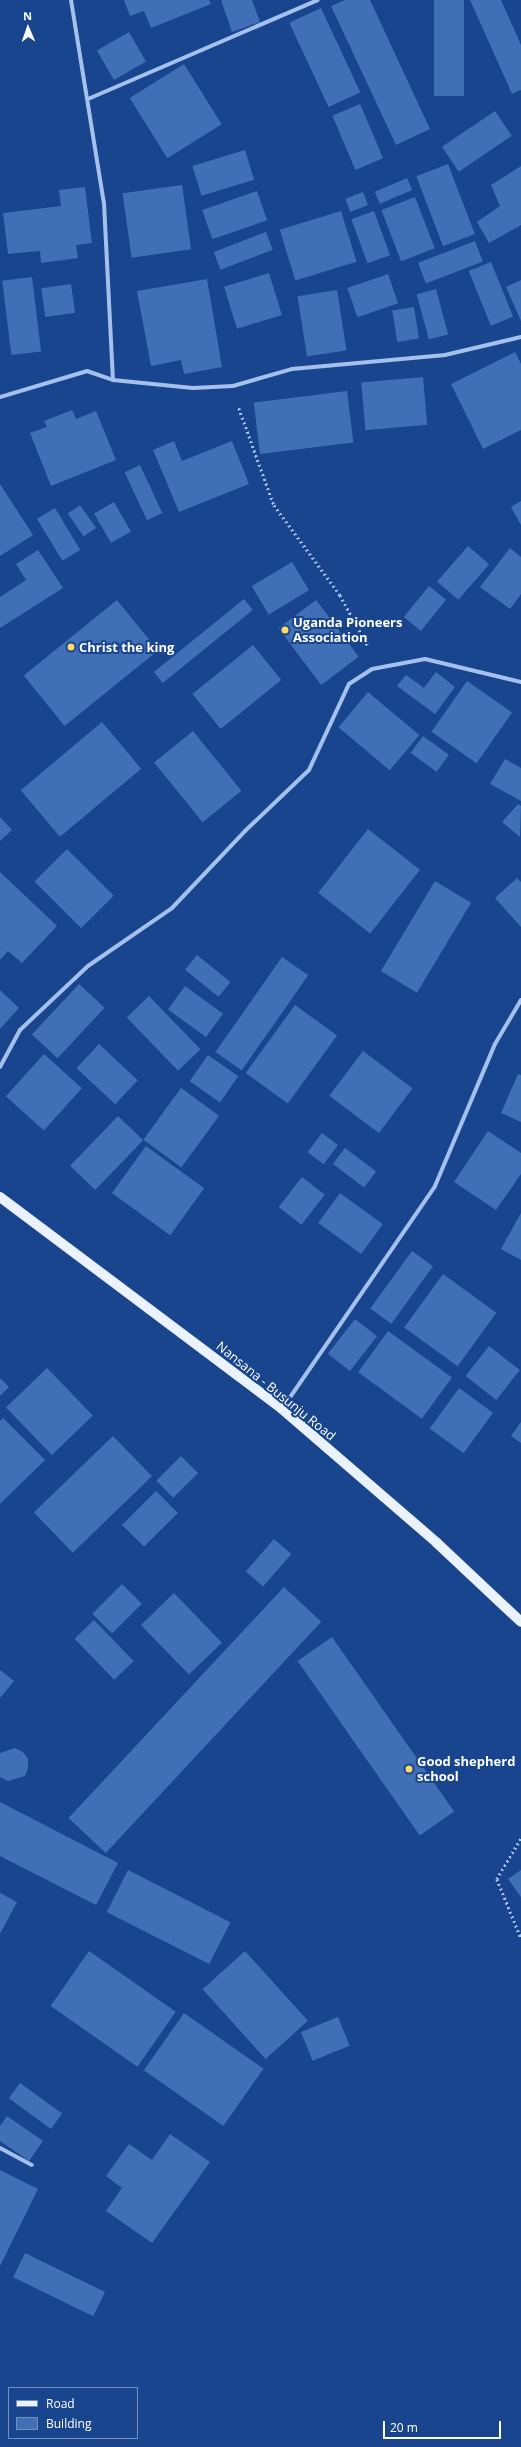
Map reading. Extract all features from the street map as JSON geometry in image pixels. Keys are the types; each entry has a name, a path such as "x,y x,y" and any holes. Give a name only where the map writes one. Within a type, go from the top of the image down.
{"main road":[{"name":"Nansana - Busunju Road","path":"0,1197 282,1409 437,1544 521,1622"}],"street":[{"path":"71,0 104,203 113,380"},
{"path":"88,99 318,0"},
{"path":"0,398 87,371 113,380 193,388 233,386 292,369 445,355 521,337"},
{"path":"0,1067 20,1030 88,966 172,908 245,831 309,770 349,684 372,669 425,659 521,682"},
{"path":"282,1409 435,1186 495,1044 521,1000"},
{"path":"0,2148 32,2165"}],"path":[{"path":"233,386 274,505 340,594 364,641 383,666"},
{"path":"521,1839 497,1879 521,1938"}],"building":[{"path":"124,0 209,0 211,4 151,28 144,11 130,16"},
{"path":"221,0 252,0 260,22 232,32"},
{"path":"345,0 370,0 430,129 396,145 331,6"},
{"path":"434,0 464,0 464,96 434,96"},
{"path":"470,0 501,0 521,45 521,90 512,94"},
{"path":"321,8 360,92 329,107 289,23"},
{"path":"129,32 146,61 114,80 97,51"},
{"path":"184,64 222,124 167,158 130,98"},
{"path":"360,104 383,158 355,170 332,116"},
{"path":"495,111 512,136 459,172 442,147"},
{"path":"245,150 254,180 201,196 192,166"},
{"path":"448,164 475,234 443,246 416,176"},
{"path":"521,166 521,225 489,243 477,222 500,206 491,185"},
{"path":"407,178 412,190 380,204 375,192"},
{"path":"182,185 191,249 132,258 123,193"},
{"path":"85,187 92,243 76,245 78,258 41,263 40,251 8,254 3,213 61,206 59,190"},
{"path":"257,191 267,220 212,239 202,210"},
{"path":"363,192 368,205 350,212 345,199"},
{"path":"415,197 435,248 401,261 381,210"},
{"path":"341,211 356,262 295,280 280,230"},
{"path":"374,211 390,255 368,263 351,219"},
{"path":"266,232 273,250 221,270 214,252"},
{"path":"475,241 483,262 426,283 418,263"},
{"path":"491,262 513,317 491,326 469,271"},
{"path":"269,273 282,315 237,329 224,287"},
{"path":"388,274 398,303 357,317 347,288"},
{"path":"32,277 41,351 11,355 2,281"},
{"path":"207,279 222,367 184,374 181,360 151,366 137,291"},
{"path":"521,280 521,321 506,287"},
{"path":"71,284 75,313 45,317 41,288"},
{"path":"436,289 448,334 429,340 417,294"},
{"path":"337,290 347,350 307,357 297,296"},
{"path":"414,307 419,339 397,342 392,310"},
{"path":"515,352 521,364 521,430 483,449 451,384"},
{"path":"423,377 427,425 365,430 361,382"},
{"path":"347,391 353,443 260,454 254,402"},
{"path":"72,410 76,419 96,411 116,460 51,486 30,433 47,427 44,421"},
{"path":"174,441 182,461 232,441 249,484 179,512 153,450"},
{"path":"140,465 162,513 147,520 125,472"},
{"path":"0,484 33,535 0,556"},
{"path":"521,501 521,525 511,507"},
{"path":"114,502 131,531 111,543 94,514"},
{"path":"80,505 96,528 84,537 68,514"},
{"path":"55,508 80,550 62,561 37,519"},
{"path":"468,546 489,564 458,600 437,581"},
{"path":"510,548 521,557 521,594 510,609 480,587"},
{"path":"38,550 63,588 0,628 0,597 26,580 16,564"},
{"path":"292,562 309,590 269,614 252,586"},
{"path":"429,586 446,600 421,631 404,617"},
{"path":"244,599 253,610 163,683 154,672"},
{"path":"117,600 158,651 65,726 24,676"},
{"path":"316,600 359,657 321,685 278,628"},
{"path":"253,645 281,680 221,729 192,694"},
{"path":"436,672 455,687 435,714 397,686 406,675 424,688"},
{"path":"467,681 512,713 476,763 431,732"},
{"path":"368,692 419,735 390,770 338,727"},
{"path":"102,722 141,769 60,837 21,790"},
{"path":"193,731 241,791 203,822 154,762"},
{"path":"423,736 449,755 437,772 411,753"},
{"path":"505,759 521,768 521,801 490,784"},
{"path":"518,804 521,806 520,837 502,822"},
{"path":"0,817 12,830 0,841"},
{"path":"368,829 420,870 370,933 318,893"},
{"path":"67,849 114,896 81,928 34,882"},
{"path":"0,872 57,926 22,963 8,951 0,960"},
{"path":"517,878 521,882 521,927 495,898"},
{"path":"435,881 471,903 417,993 381,971"},
{"path":"197,955 230,982 218,997 185,970"},
{"path":"282,957 308,975 242,1070 215,1052"},
{"path":"79,984 105,1008 58,1058 32,1034"},
{"path":"185,986 223,1014 206,1037 168,1009"},
{"path":"0,990 19,1008 0,1029"},
{"path":"149,996 200,1049 178,1071 127,1018"},
{"path":"295,1005 337,1036 288,1104 246,1073"},
{"path":"99,1044 138,1080 115,1104 76,1068"},
{"path":"363,1051 413,1088 379,1133 329,1096"},
{"path":"44,1054 82,1088 44,1130 6,1096"},
{"path":"208,1055 238,1076 220,1102 190,1081"},
{"path":"518,1074 521,1075 521,1122 501,1113"},
{"path":"181,1088 219,1116 181,1167 143,1140"},
{"path":"118,1116 143,1140 95,1190 70,1166"},
{"path":"488,1131 521,1153 521,1174 496,1210 454,1182"},
{"path":"322,1133 338,1145 324,1164 308,1152"},
{"path":"146,1146 204,1188 170,1235 112,1193"},
{"path":"345,1148 376,1171 364,1187 333,1164"},
{"path":"302,1177 325,1195 301,1225 279,1207"},
{"path":"340,1193 383,1224 361,1254 318,1223"},
{"path":"521,1213 521,1260 501,1249"},
{"path":"412,1251 433,1266 391,1324 370,1308"},
{"path":"443,1274 496,1313 458,1366 404,1327"},
{"path":"355,1319 377,1336 350,1371 328,1354"},
{"path":"388,1331 452,1377 422,1419 358,1372"},
{"path":"489,1346 520,1370 496,1400 466,1376"},
{"path":"47,1368 93,1415 52,1455 6,1408"},
{"path":"0,1378 9,1387 0,1396"},
{"path":"459,1388 493,1413 464,1453 430,1428"},
{"path":"3,1418 45,1460 0,1504 0,1421"},
{"path":"521,1422 521,1443 511,1436"},
{"path":"113,1436 152,1476 73,1553 34,1512"},
{"path":"181,1456 198,1473 173,1498 156,1481"},
{"path":"156,1491 178,1513 144,1547 122,1525"},
{"path":"274,1539 291,1554 263,1587 246,1571"},
{"path":"122,1584 142,1604 112,1633 92,1614"},
{"path":"284,1587 321,1622 106,1853 68,1818"},
{"path":"174,1593 222,1643 189,1675 141,1625"},
{"path":"94,1620 134,1661 114,1680 75,1639"},
{"path":"332,1637 454,1811 420,1836 298,1661"},
{"path":"0,1670 14,1681 0,1698"},
{"path":"15,1748 23,1752 28,1759 28,1768 25,1776 8,1781 0,1777 0,1753"},
{"path":"0,1802 118,1863 96,1905 0,1856"},
{"path":"128,1870 230,1922 209,1964 107,1912"},
{"path":"521,1870 521,1897 508,1879"},
{"path":"0,1893 17,1902 0,1934"},
{"path":"89,1951 176,2012 137,2067 51,2006"},
{"path":"245,1951 308,2021 266,2059 203,1989"},
{"path":"184,2013 263,2069 223,2126 144,2070"},
{"path":"338,2017 350,2046 313,2061 301,2032"},
{"path":"20,2083 62,2114 51,2129 9,2098"},
{"path":"7,2116 43,2141 29,2161 0,2141 0,2126"},
{"path":"170,2134 210,2162 152,2243 106,2211 122,2188 106,2176 129,2144 152,2160"},
{"path":"0,2170 38,2189 0,2266"},
{"path":"25,2253 105,2292 93,2316 13,2277"}],"place":[{"name":"Uganda Pioneers Association","path":"285,630"},
{"name":"Christ the king","path":"71,647"},
{"name":"Good shepherd school","path":"409,1769"}]}
